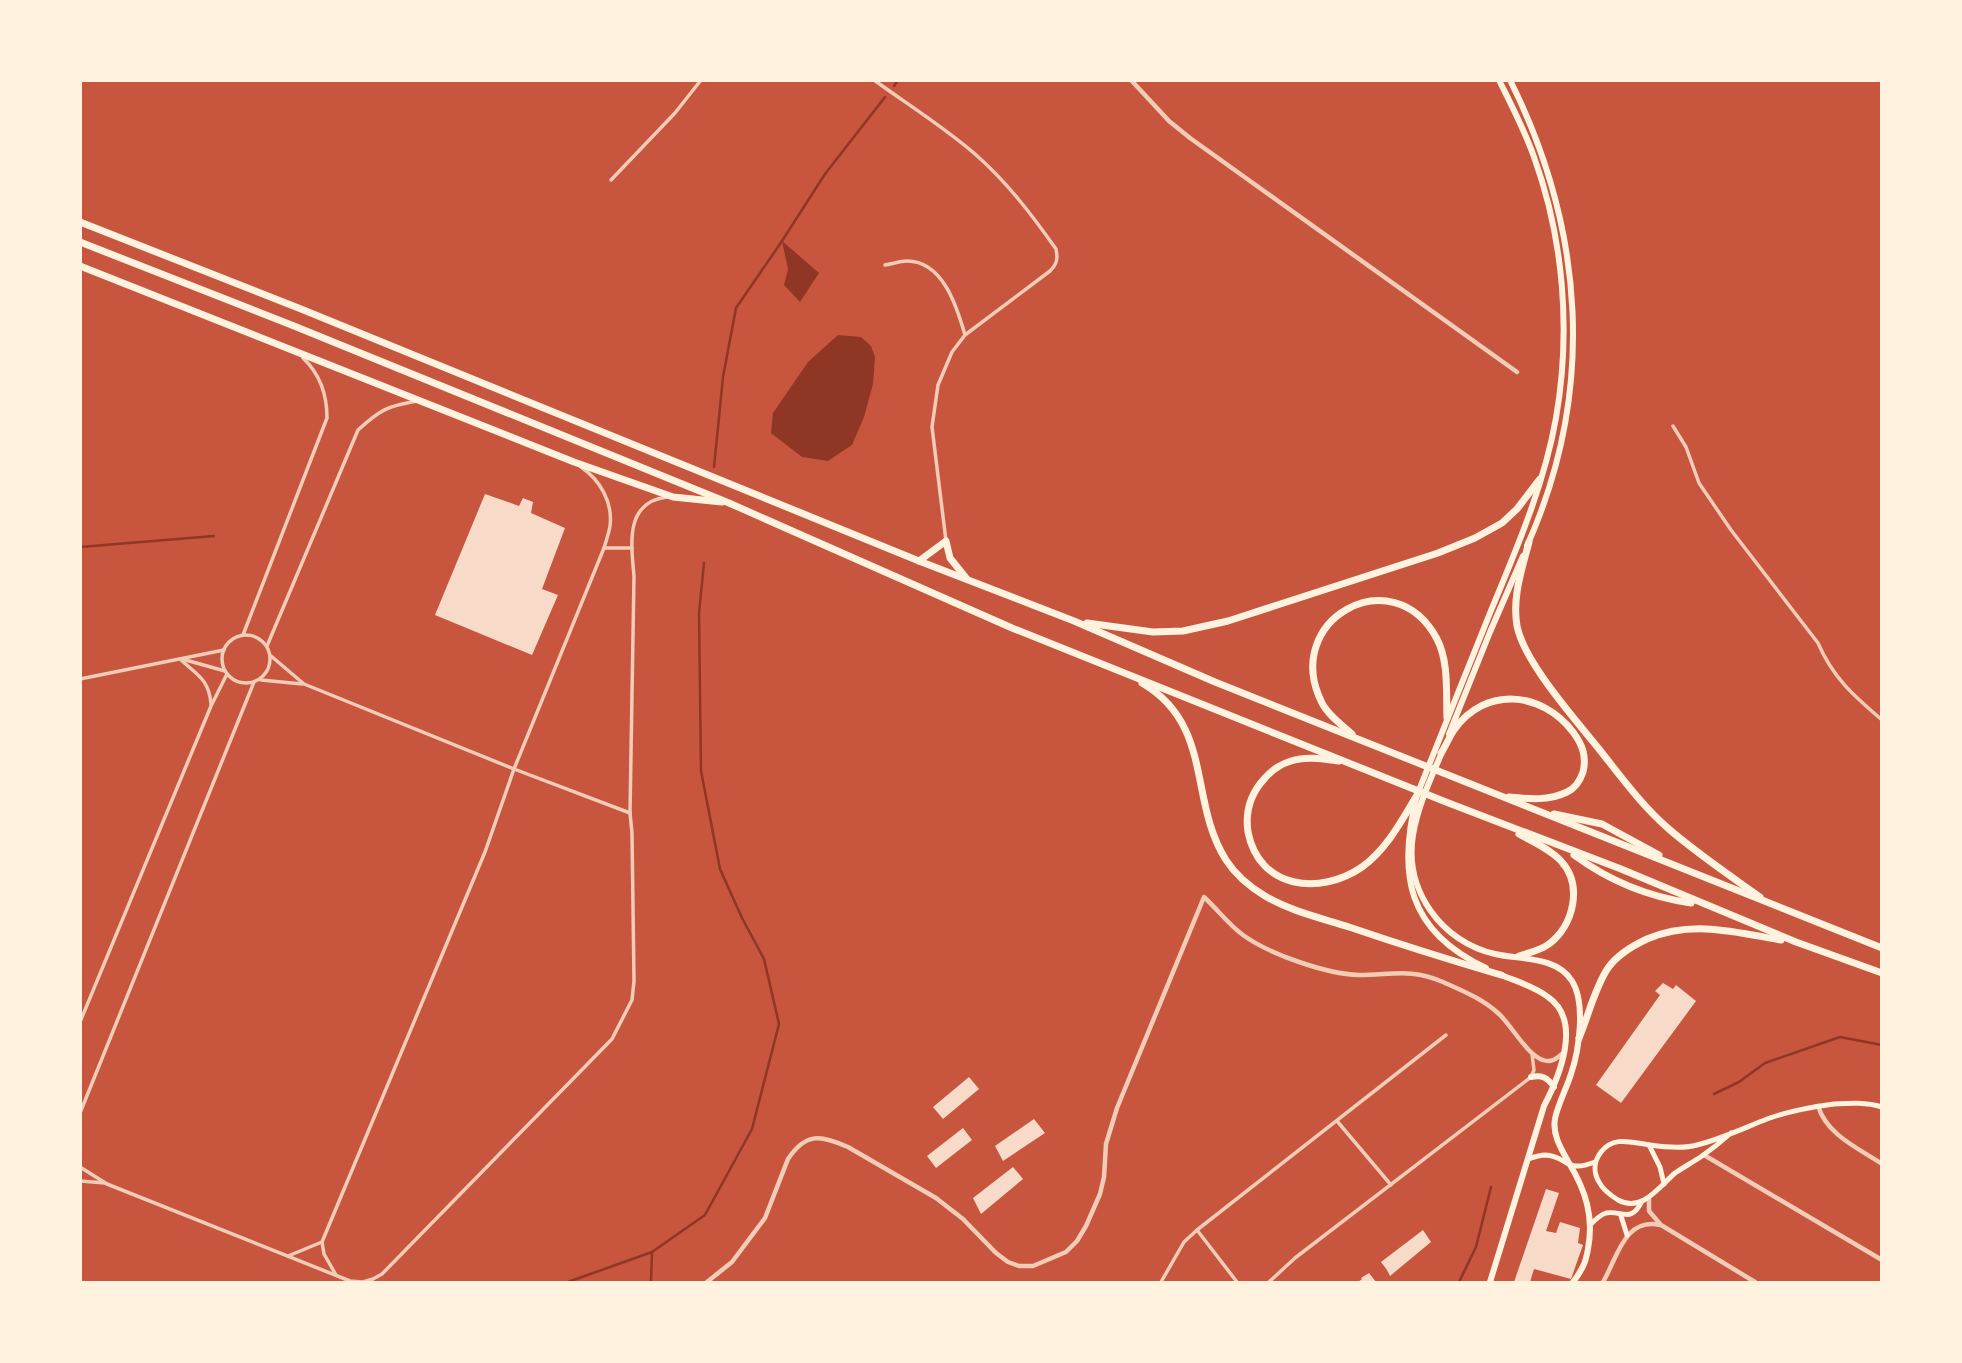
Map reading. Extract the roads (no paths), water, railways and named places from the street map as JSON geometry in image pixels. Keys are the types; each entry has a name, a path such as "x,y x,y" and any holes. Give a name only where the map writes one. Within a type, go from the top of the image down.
{"highway":[{"path":"80,222 1881,948"},
{"path":"80,242 729,503 1012,628 1621,869 1796,942 1881,973"},
{"path":"80,265 574,462 673,497 729,503"},
{"path":"1074,621 1153,632 1183,631 1228,621 1438,553 1475,538 1502,523 1540,480"},
{"path":"919,561 946,541 950,558 966,579"},
{"path":"1529,542 1515,603 1517,627 1527,652 1561,702 1667,828 1769,903"},
{"path":"1354,737 1324,706 1316,688 1313,654 1318,640 1332,620 1352,605 1368,601 1382,600 1410,609 1431,629 1438,640 1445,665 1447,718"},
{"path":"1121,670 1156,691 1173,708 1188,732 1214,835 1226,859 1251,886 1278,903 1501,975"},
{"path":"1441,754 1455,729 1473,712 1489,702 1514,700 1539,703 1557,714 1580,741 1584,766 1580,782 1569,792 1543,799 1503,797"},
{"path":"1349,762 1311,758 1290,761 1273,770 1259,784 1251,799 1247,825 1253,850 1266,868 1297,883 1316,884 1337,879 1362,867 1395,831 1417,795"},
{"path":"1540,812 1602,824 1687,871"},
{"path":"1494,820 1560,859 1572,880 1573,903 1569,922 1547,946 1519,956"},
{"path":"1565,848 1587,864 1628,886 1662,897 1702,904"},
{"path":"1579,1038 1602,979 1618,957 1655,936 1681,929 1706,928 1735,930 1796,942"}],"main road":[{"path":"1490,1283 1544,1106 1554,1087 1567,1029 1564,1015 1549,997 1463,956 1445,943 1429,926 1414,900 1407,848 1417,795 1517,548 1540,480 1553,432 1561,384 1564,348 1560,269 1548,202 1535,158 1499,80"},
{"path":"1510,80 1536,137 1565,235 1573,305 1571,389 1564,432 1546,495 1429,781 1413,836 1412,855 1423,900 1444,928 1461,941 1483,951 1550,963 1565,972 1578,993 1579,1038 1573,1070 1554,1120 1556,1136 1584,1192 1591,1224 1585,1263 1573,1283"},
{"path":"1531,1077 1545,1077 1554,1087"},
{"path":"1646,1200 1622,1202 1603,1188 1597,1178 1595,1162 1608,1145 1629,1141 1649,1145 1697,1146 1790,1112 1818,1106 1852,1103 1881,1107"},
{"path":"1591,1224 1602,1214 1631,1214 1682,1169 1731,1133"},
{"path":"1649,1145 1660,1167 1664,1184"},
{"path":"1528,1159 1544,1155 1571,1166 1584,1166 1595,1162"},
{"path":"1621,1216 1627,1235"}],"street":[{"path":"611,180 675,113 701,80"},
{"path":"874,80 975,154 1016,196 1056,249 1057,262 1050,271 965,335 952,352 938,385 932,427 946,541"},
{"path":"1131,80 1169,121 1190,138 1517,372"},
{"path":"885,265 905,261 919,262 940,278 955,302 965,335"},
{"path":"243,635 327,418 327,403 317,375 306,359 287,347"},
{"path":"267,646 358,430 387,408 418,401"},
{"path":"1673,426 1686,447 1699,484 1731,530 1818,643 1825,659 1844,686 1881,720"},
{"path":"336,1276 324,1254 322,1242 485,852 514,769 604,548 610,525 609,504 592,474 574,462"},
{"path":"80,1167 107,1184 336,1276 363,1282 382,1274 612,1039 632,1000 634,981 630,813 634,576 632,548 636,514 654,499 673,497"},
{"path":"604,548 632,548"},
{"path":"304,684 237,682 226,672 222,663 224,650 231,640 243,635 254,636 262,640 271,656 304,684 630,813"},
{"path":"80,680 224,650"},
{"path":"80,1113 256,681 267,672 271,656"},
{"path":"180,659 226,672"},
{"path":"180,659 210,689 211,706"},
{"path":"80,1022 226,672"},
{"path":"707,1283 732,1262 765,1219 793,1150 807,1139 816,1138 833,1140 848,1147 936,1198 963,1219 1008,1262 1019,1266 1033,1266 1066,1252 1086,1226 1100,1194 1106,1144 1116,1108 1204,897 1242,934 1273,952 1335,972 1357,975 1410,972 1423,974 1472,995 1499,1013 1532,1054 1541,1060 1555,1060 1563,1054"},
{"path":"1161,1283 1184,1242 1197,1230 1446,1035"},
{"path":"1269,1283 1295,1258 1531,1077 1534,1070 1532,1054"},
{"path":"1818,1106 1827,1125 1881,1164"},
{"path":"1337,1121 1391,1185"},
{"path":"1704,1155 1881,1260"},
{"path":"80,1181 107,1184"},
{"path":"1646,1200 1649,1211 1661,1225 1755,1283"},
{"path":"1603,1283 1627,1235 1650,1223 1661,1225"},
{"path":"1197,1230 1237,1283"},
{"path":"286,1256 322,1242"},
{"path":"1609,1273 1610,1283"}],"waterway":[{"path":"894,86 898,80"},
{"path":"714,467 723,377 736,308 825,174 885,97"},
{"path":"80,547 214,536"},
{"path":"568,1282 652,1252 705,1215 752,1129 779,1024 764,959 720,869 701,771 699,613 704,563"},
{"path":"1714,1094 1739,1082 1765,1063 1840,1037 1882,1045"},
{"path":"1459,1282 1476,1247 1491,1187"},
{"path":"651,1282 652,1252"}]}
